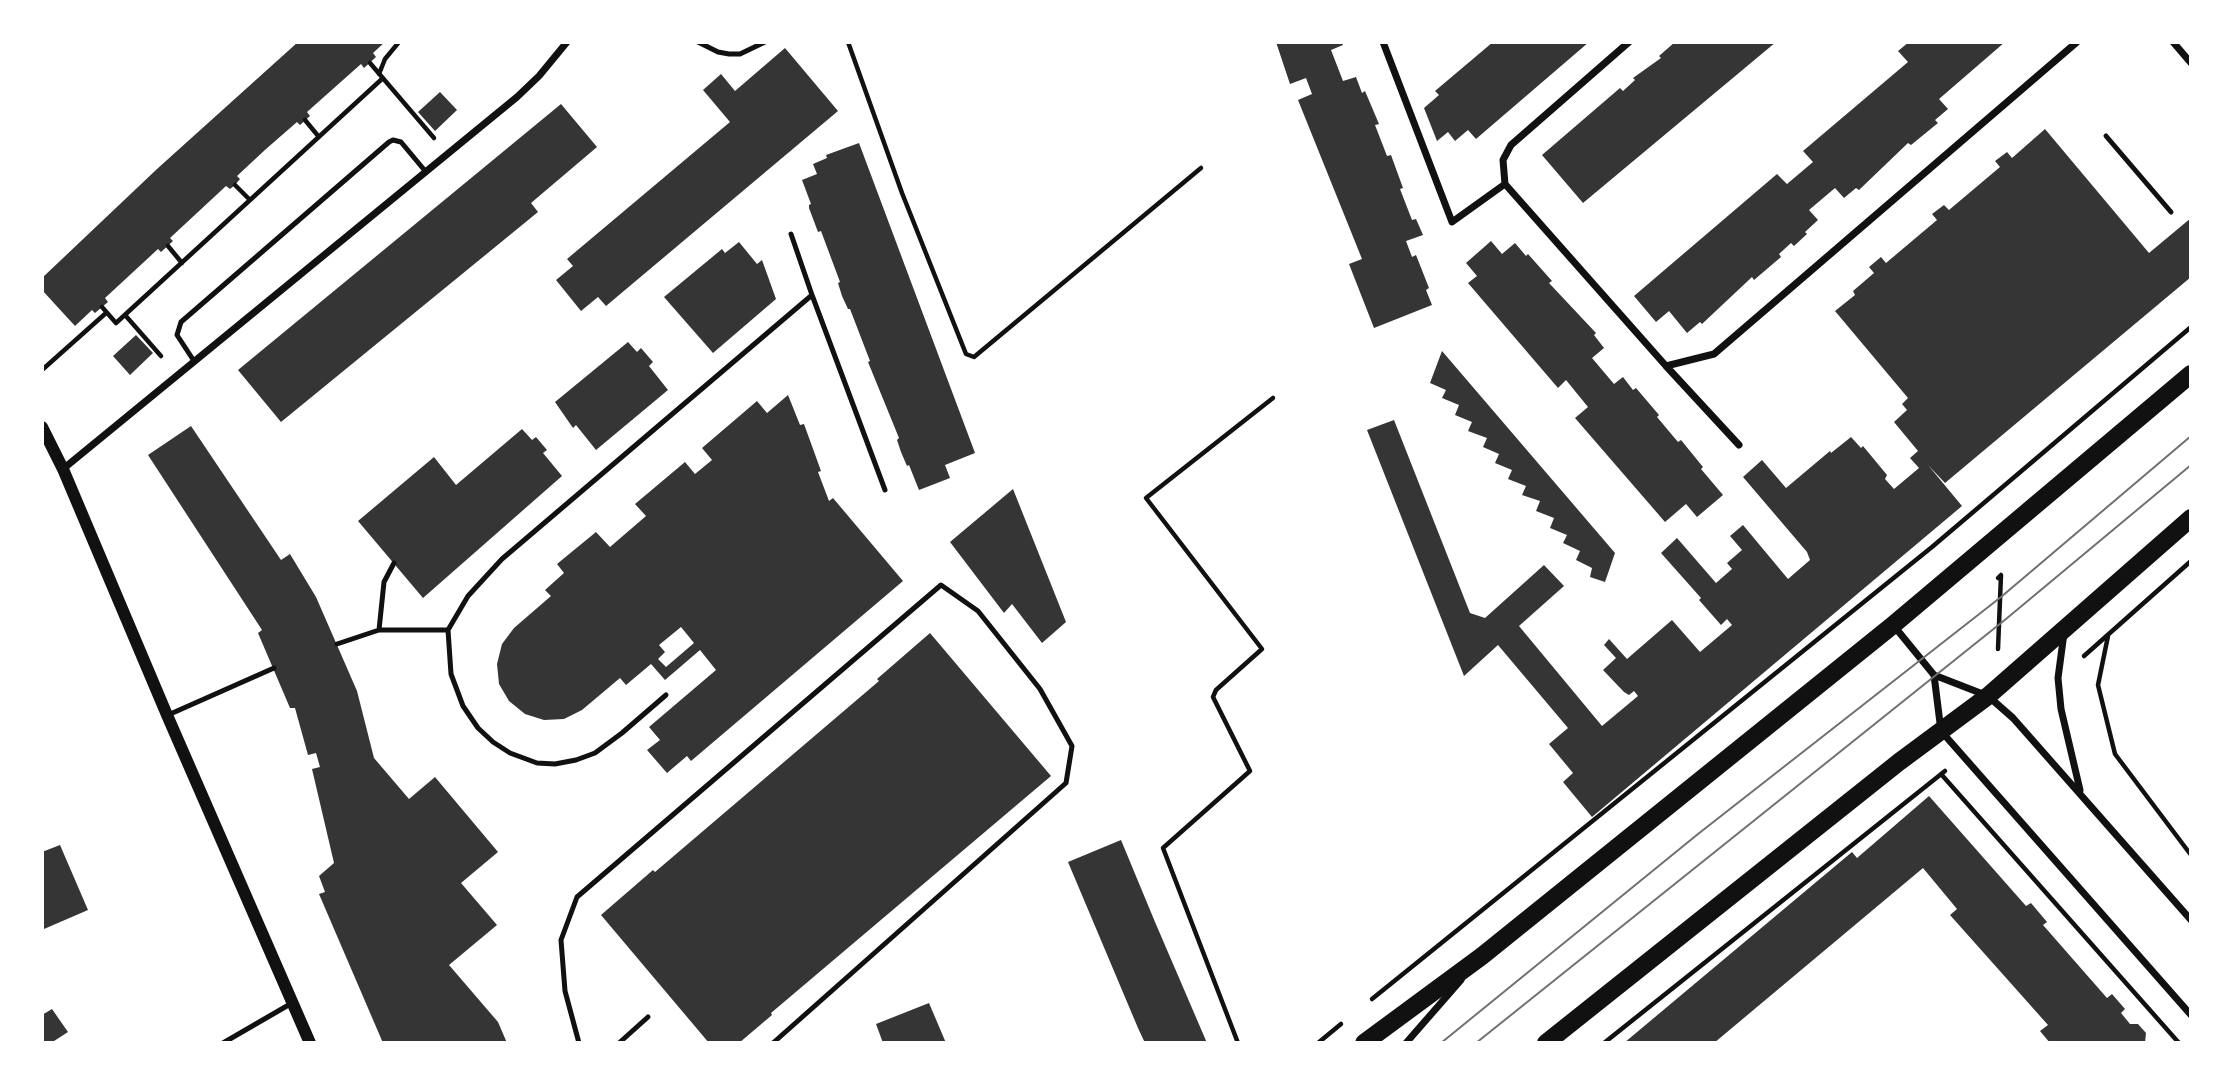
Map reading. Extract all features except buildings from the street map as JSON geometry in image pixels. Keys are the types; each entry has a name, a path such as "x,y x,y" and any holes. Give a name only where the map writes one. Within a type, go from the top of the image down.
{"main road":[{"path":"1364,1043 1482,956 1893,625 2191,374"},
{"path":"1546,1043 1988,696 2191,518"}],"street":[{"path":"63,469 517,97 539,76 567,42"},
{"path":"1383,42 1452,222 1505,184"},
{"path":"1629,42 1511,145 1503,160 1505,184 1666,366 1740,444"},
{"path":"1666,366 1714,354 2077,42"},
{"path":"2173,42 2191,64"},
{"path":"42,427 63,469 310,1043"},
{"path":"1893,625 1934,675 1988,696 2029,735 2191,920"},
{"path":"2064,630 2058,678 2063,727 2081,794"},
{"path":"1934,675 1941,731 2191,1015"},
{"path":"1406,1043 1482,956"}],"lane":[{"path":"698,42 718,52 740,54 765,42"},
{"path":"2106,136 2171,212"},
{"path":"194,361 177,335 181,322 389,142 401,142 426,172"},
{"path":"791,234 885,490"},
{"path":"666,695 595,753 555,764 537,764 510,753 493,742 478,728 463,706 451,674 448,630 468,596 502,559 812,295"},
{"path":"379,630 384,582 394,563"},
{"path":"579,1043 565,991 561,940 577,897 942,585 978,611 1040,689 1072,746 1066,783 773,1043"},
{"path":"337,644 379,630 448,630"},
{"path":"167,715 274,668"},
{"path":"223,1043 292,1003"},
{"path":"619,1043 648,1017"}],"path":[{"path":"102,307 116,323 125,315 319,137 381,76 385,59 400,42"},
{"path":"848,42 907,206 967,354 974,357 1201,168"},
{"path":"370,63 449,154"},
{"path":"305,120 319,137"},
{"path":"235,185 250,200"},
{"path":"168,246 182,263"},
{"path":"42,370 106,313"},
{"path":"125,315 178,375"},
{"path":"1368,1002 1932,547 2191,327"},
{"path":"1238,1043 1163,848 1250,771 1213,696 1216,690 1262,649 1146,498 1273,398"},
{"path":"2058,678 2191,561"},
{"path":"1992,582 2001,575 1997,649 2007,641"},
{"path":"2108,636 2098,685 2115,754 2191,855"},
{"path":"1604,1043 1941,774 1965,759"},
{"path":"1941,774 2179,1043"},
{"path":"1318,1043 1348,1018"}],"tram line":[{"path":"1441,1043 1698,834 2001,597 2191,436"},
{"path":"1476,1043 2006,619 2191,465"}]}
